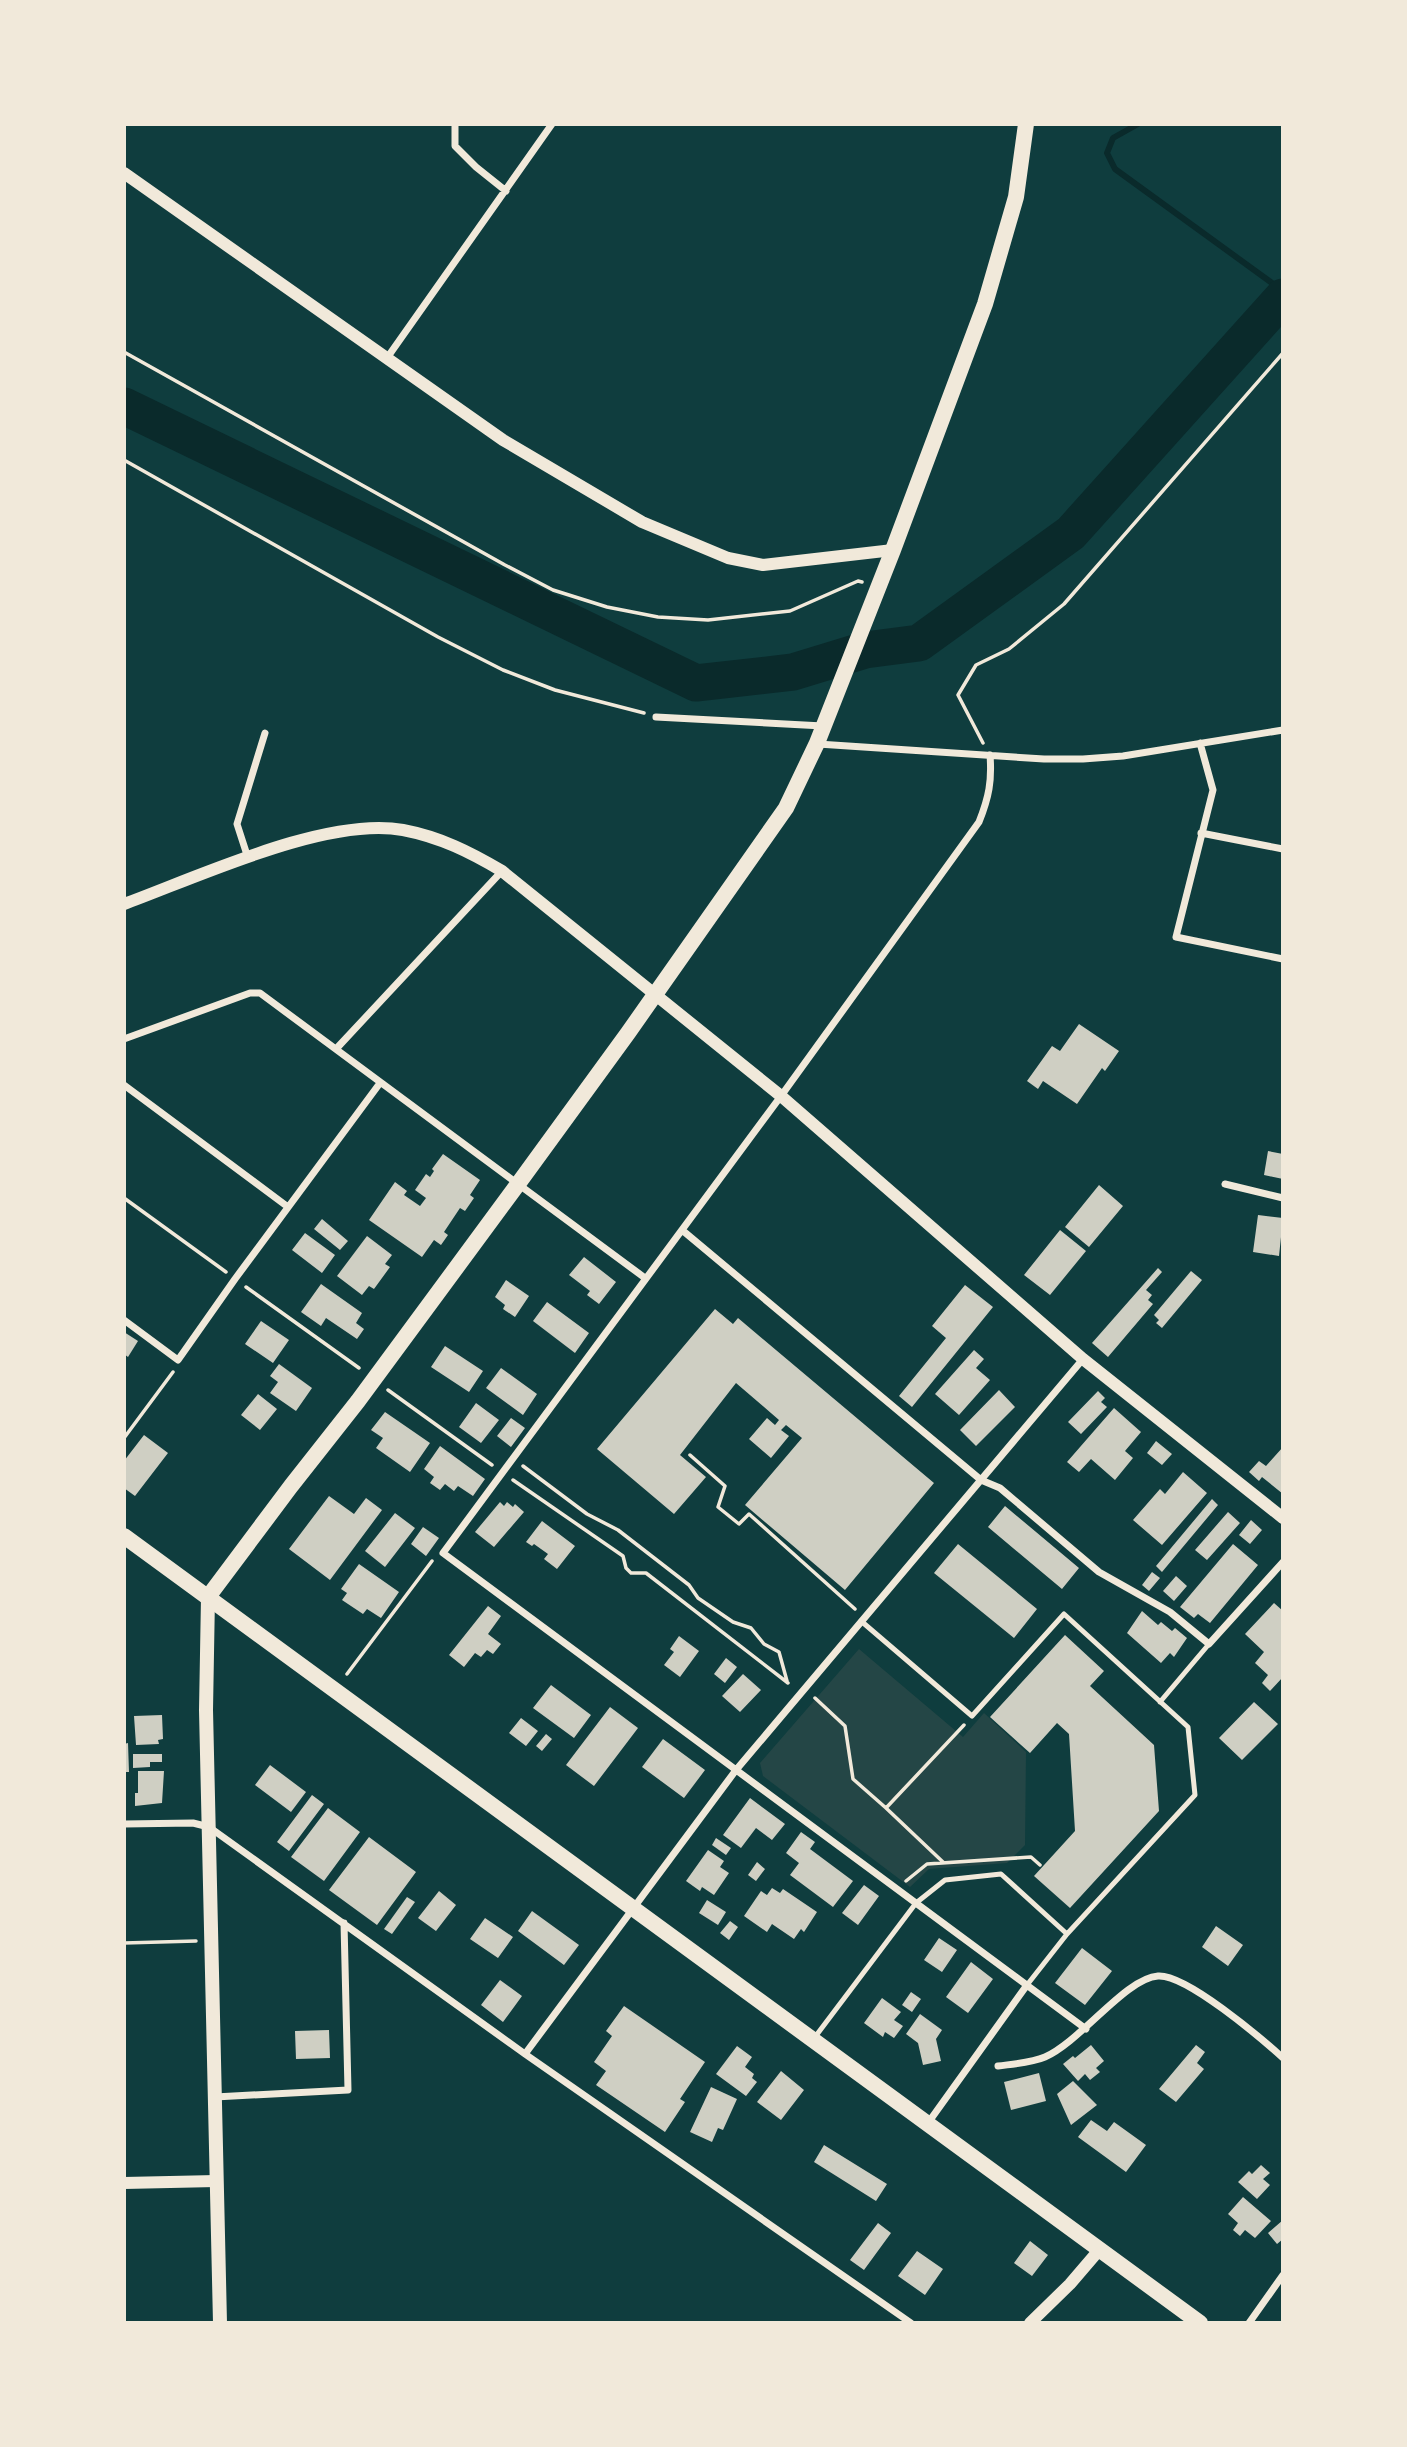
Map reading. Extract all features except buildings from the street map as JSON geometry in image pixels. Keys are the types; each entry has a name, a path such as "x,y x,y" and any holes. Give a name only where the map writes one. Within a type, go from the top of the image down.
{"main road":[{"path":"220,2323 206,1710 208,1597 374,1380 518,1184 786,808 817,744 985,304 1016,197 1026,124"},
{"path":"124,1536 1200,2323"}],"street":[{"path":"455,124 455,146 506,191"},
{"path":"387,358 552,124"},
{"path":"124,173 503,440 642,522 729,558 763,565 893,550"},
{"path":"656,717 824,726"},
{"path":"817,744 1083,759 1123,756 1283,730"},
{"path":"248,859 237,824 265,733"},
{"path":"1200,743 1213,790 1176,937 1283,958"},
{"path":"990,755 988,800 979,822 781,1096 443,1553 1086,2029"},
{"path":"124,904 302,840 339,832 368,828 400,830 465,849 502,871 781,1096 1083,1359 1283,1518"},
{"path":"1202,833 1283,849"},
{"path":"336,1049 502,871"},
{"path":"124,1039 250,993 260,993 646,1278"},
{"path":"124,1320 178,1360 380,1083"},
{"path":"124,1086 288,1207"},
{"path":"1225,1184 1283,1198"},
{"path":"682,1230 981,1480 1000,1488 1099,1572 1170,1612 1209,1644 1283,1562"},
{"path":"525,2054 736,1770 1083,1359"},
{"path":"124,1824 193,1823 209,1826 525,2054 911,2323"},
{"path":"215,2097 348,2090 344,1923"},
{"path":"998,2066 1045,2057 1086,2029 1133,1985 1146,1978 1161,1975 1187,1987 1248,2026 1283,2058"},
{"path":"928,2124 1027,1986"},
{"path":"124,2183 216,2181"},
{"path":"1030,2323 1070,2284 1100,2249"},
{"path":"1249,2323 1283,2275"}],"lane":[{"path":"863,1619 972,1716 1064,1614 1188,1727 1195,1795 1067,1934 1027,1986"},
{"path":"1160,1702 1209,1644"},
{"path":"813,2040 916,1903 945,1880 1001,1874 1067,1934"}],"path":[{"path":"124,352 553,590 607,607 658,617 708,620 790,611 858,581 875,593"},
{"path":"990,755 958,695 976,665 1009,649 1064,604 1283,353"},
{"path":"124,460 438,637 502,670 555,690 656,717"},
{"path":"124,1198 502,1473 623,1556 626,1568 631,1573 646,1573 788,1683 779,1652 764,1644 751,1628 733,1622 698,1598 689,1585 618,1530 587,1514 512,1459"},
{"path":"124,1438 175,1369 178,1360"},
{"path":"690,1455 725,1486 718,1507 739,1524 749,1514 863,1619"},
{"path":"347,1674 433,1560 443,1553"},
{"path":"812,1696 845,1726 853,1779 944,1863"},
{"path":"886,1808 972,1716"},
{"path":"124,1943 196,1941"}],"shaded area":[{"path":"859,1649 963,1737 984,1713 1026,1752 1025,1845 1007,1863 929,1869 910,1887 763,1776 760,1763"}],"waterway":[{"path":"1138,124 1113,138 1107,153 1115,169 1283,291"},
{"path":"124,406 696,683 793,672 865,650 919,643 1071,533 1283,297"}]}
